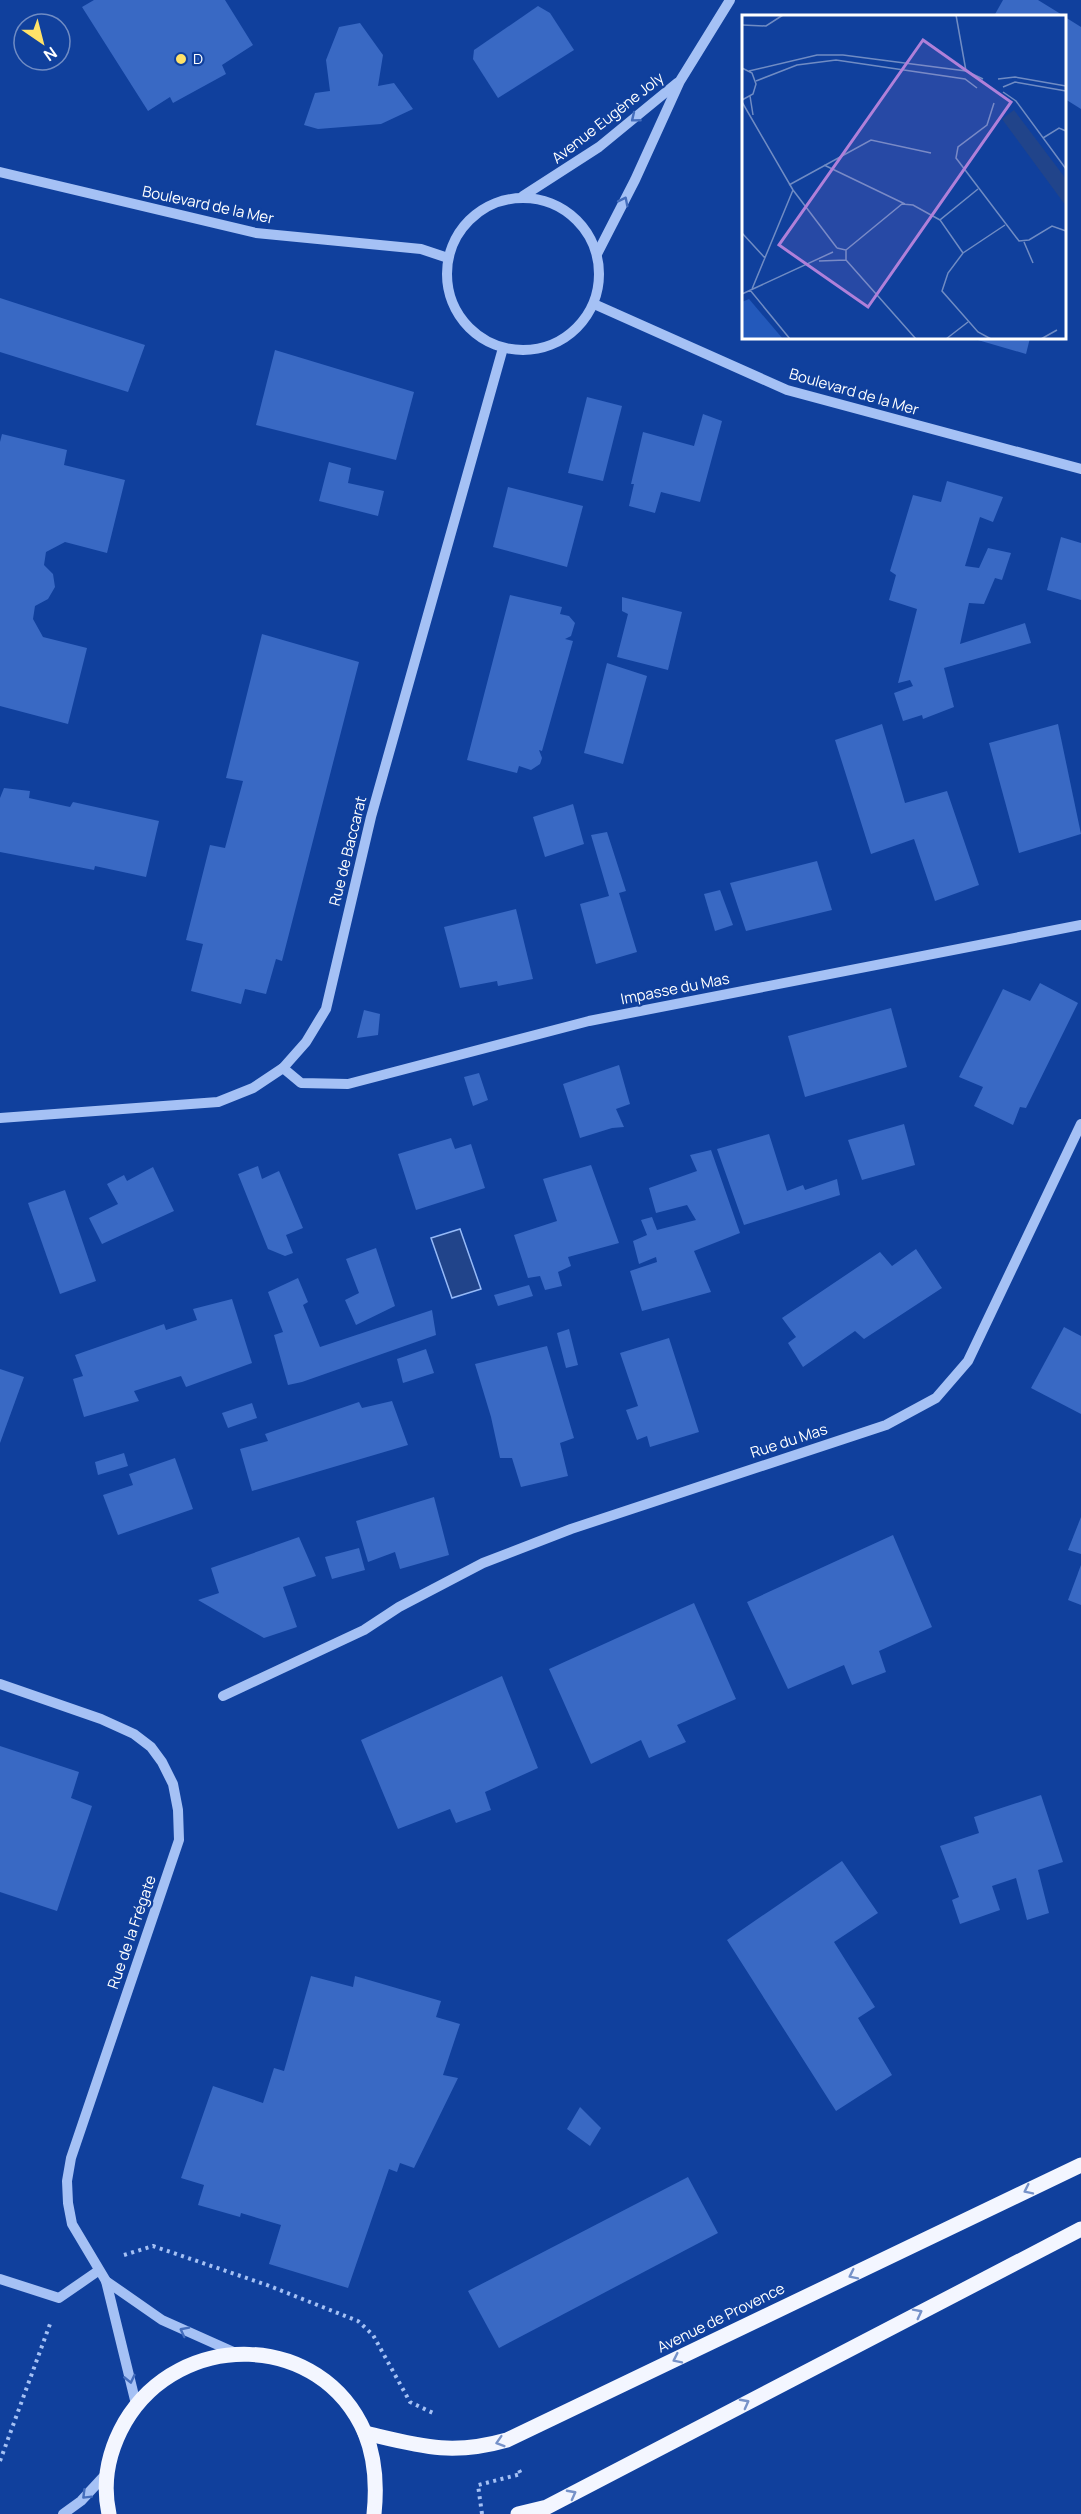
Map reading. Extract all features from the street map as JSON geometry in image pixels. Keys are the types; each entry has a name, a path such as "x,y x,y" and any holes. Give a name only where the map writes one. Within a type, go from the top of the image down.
{"main road":[{"name":"Avenue de Provence","path":"365,2433 432,2449 478,2448 507,2440 1081,2165"},
{"path":"518,2514 549,2511 1081,2229"},
{"path":"109,2514 106,2474 117,2437 136,2404 157,2383 181,2368 209,2358 238,2354 281,2360 313,2374 334,2390 351,2410 365,2433 375,2469 374,2514"}],"street":[{"name":"Avenue Eugène Joly","path":"597,254 635,180 680,81 730,0"},
{"name":"Avenue Eugène Joly","path":"523,196 599,147 680,81"},
{"name":"Boulevard de la Mer","path":"0,172 256,233 421,249 448,258"},
{"path":"523,196 548,201 570,213 587,231 597,254 600,279 594,304 582,323 566,338 546,347 524,351 503,348 481,339 464,323 452,304 446,281 448,258 457,234 475,214 497,201 523,196"},
{"name":"Boulevard de la Mer","path":"594,304 787,390 1081,469"},
{"name":"Rue de Baccarat","path":"4,1118 218,1102 253,1088 283,1068 306,1042 326,1009 371,817 503,348"},
{"name":"Impasse du Mas","path":"283,1068 301,1083 348,1084 589,1021 1081,925"},
{"name":"Rue du Mas","path":"223,1696 364,1630 399,1607 483,1563 571,1529 886,1425 936,1398 968,1361 1081,1124"},
{"name":"Rue de la Frégate","path":"0,1684 101,1719 134,1734 151,1747 173,1784 178,1810 178,1840 71,2158 67,2181 68,2204 72,2224 106,2281 162,2320 238,2354"},
{"path":"0,2279 59,2298 98,2271"},
{"name":"Rue de la Frégate","path":"106,2281 136,2404"},
{"path":"63,2514 81,2501 106,2474"}],"path":[{"path":"98,2271 123,2256 153,2246 267,2285 358,2321 372,2335 411,2402 431,2413 440,2414"},
{"path":"0,2461 59,2298"},
{"path":"482,2514 478,2484 521,2474 507,2440"}],"water":[{"path":"460,1229 481,1289 452,1298 431,1238"}],"building":[{"name":"D","path":"94,0 225,0 253,45 222,65 226,74 173,103 170,97 148,111 82,7"},
{"path":"1003,0 1038,0 1062,15 995,15"},
{"path":"538,6 550,13 574,50 498,98 473,59 474,50"},
{"path":"1066,18 1081,27 1081,109 1066,100"},
{"path":"360,23 383,55 378,86 394,83 413,109 381,124 318,129 304,125 315,93 330,91 326,60 339,27"},
{"path":"0,298 145,345 128,392 0,352"},
{"path":"974,339 1030,339 1026,354"},
{"path":"275,350 414,392 396,460 256,425"},
{"path":"587,397 622,406 603,481 568,473"},
{"path":"703,414 722,421 700,502 661,492 655,513 629,506 634,484 631,484 643,432 694,446"},
{"path":"2,434 67,450 64,465 125,480 107,553 65,542 46,552 44,565 53,574 55,587 48,599 35,606 33,619 43,637 87,648 68,724 0,706 0,442"},
{"path":"329,462 351,468 348,483 384,491 378,516 319,501"},
{"path":"947,481 1003,497 993,522 980,517 965,566 979,568 988,548 1011,553 1002,580 995,578 984,604 969,603 960,644 1025,623 1031,643 944,668 954,707 923,719 922,715 903,721 894,693 913,686 910,680 898,683 917,609 889,600 896,575 890,571 913,495 941,502"},
{"path":"508,487 583,506 567,567 493,547"},
{"path":"1061,537 1081,543 1081,600 1047,590"},
{"path":"510,595 562,607 560,614 569,616 575,623 571,636 565,639 573,641 542,751 539,750 542,758 540,764 531,770 519,766 517,773 467,760"},
{"path":"622,597 682,612 668,670 617,657 628,614 622,611"},
{"path":"262,634 359,662 282,961 276,959 266,994 245,989 241,1004 191,991 203,944 186,940 210,845 225,848 243,781 226,778"},
{"path":"607,663 647,676 623,764 584,753"},
{"path":"882,724 905,803 947,791 979,885 935,901 914,839 871,854 835,740"},
{"path":"1058,724 1081,834 1019,853 989,743"},
{"path":"4,788 30,791 29,798 70,807 73,802 159,821 146,877 95,866 94,870 0,852 0,798"},
{"path":"573,804 584,844 545,857 533,817"},
{"path":"607,832 626,891 619,893 637,952 596,964 580,904 609,896 591,835"},
{"path":"817,861 832,910 746,931 730,883"},
{"path":"720,890 733,925 715,931 704,894"},
{"path":"516,909 533,979 498,986 497,981 460,988 444,927"},
{"path":"1040,983 1078,1003 1026,1108 1020,1107 1013,1125 974,1106 983,1087 959,1077 1003,989 1030,1001"},
{"path":"891,1008 907,1067 805,1097 788,1036"},
{"path":"364,1010 380,1014 378,1035 357,1038"},
{"path":"619,1065 630,1104 616,1109 624,1127 612,1128 580,1138 563,1084"},
{"path":"479,1073 488,1100 473,1106 464,1077"},
{"path":"904,1124 915,1165 862,1180 848,1140"},
{"path":"769,1134 787,1191 803,1185 805,1190 837,1179 840,1195 744,1225 717,1149"},
{"path":"451,1138 455,1149 471,1144 485,1188 416,1210 398,1154"},
{"path":"711,1150 740,1233 694,1251 711,1292 642,1311 630,1271 657,1262 656,1257 639,1264 633,1241 647,1235 641,1220 652,1217 657,1230 696,1220 687,1205 656,1213 649,1188 697,1171 690,1155"},
{"path":"591,1165 619,1243 568,1257 571,1266 558,1272 562,1286 545,1290 540,1276 528,1278 514,1235 557,1221 543,1179"},
{"path":"258,1166 262,1179 279,1171 303,1228 286,1235 293,1253 285,1256 268,1249 238,1174"},
{"path":"153,1167 174,1211 102,1244 89,1218 118,1204 107,1184 124,1175 127,1181"},
{"path":"65,1190 96,1281 60,1294 28,1203"},
{"path":"376,1248 395,1306 356,1325 345,1300 359,1293 346,1259"},
{"path":"916,1249 942,1288 864,1339 855,1331 803,1367 788,1343 796,1337 782,1318 880,1252 892,1266"},
{"path":"298,1278 308,1302 303,1305 320,1347 432,1310 436,1335 288,1385 274,1335 283,1332 268,1292"},
{"path":"529,1285 533,1296 498,1306 494,1295"},
{"path":"232,1299 252,1363 186,1387 181,1376 134,1391 139,1401 84,1417 73,1379 83,1376 75,1355 164,1324 166,1330 197,1320 193,1309"},
{"path":"1064,1327 1081,1336 1081,1414 1031,1388"},
{"path":"569,1329 578,1365 566,1368 557,1333"},
{"path":"669,1338 699,1432 650,1447 647,1436 637,1440 626,1410 638,1406 620,1353"},
{"path":"547,1346 574,1438 560,1443 568,1476 521,1487 512,1458 500,1458 491,1417 475,1364"},
{"path":"426,1349 434,1373 403,1383 397,1359"},
{"path":"0,1369 24,1377 0,1443"},
{"path":"392,1401 408,1445 252,1491 240,1449 268,1441 265,1434 359,1402 362,1408"},
{"path":"252,1403 257,1418 228,1428 222,1413"},
{"path":"124,1453 128,1466 98,1475 95,1462"},
{"path":"175,1458 193,1509 118,1535 103,1495 133,1485 129,1474"},
{"path":"434,1497 449,1555 400,1569 395,1552 368,1562 356,1521"},
{"path":"1081,1517 1081,1554 1068,1550"},
{"path":"893,1535 932,1627 879,1651 886,1672 852,1685 844,1665 788,1689 747,1602"},
{"path":"299,1537 316,1576 283,1587 297,1627 264,1638 198,1600 219,1593 211,1568"},
{"path":"359,1548 365,1570 332,1579 325,1557"},
{"path":"1081,1565 1081,1605 1068,1600"},
{"path":"694,1603 736,1699 677,1725 686,1742 649,1758 641,1740 591,1764 549,1669"},
{"path":"502,1676 538,1768 485,1792 491,1810 456,1823 450,1809 398,1829 361,1740"},
{"path":"0,1746 79,1772 71,1798 92,1806 57,1911 0,1892"},
{"path":"1041,1795 1063,1862 1038,1870 1049,1913 1027,1920 1016,1878 992,1886 1000,1910 960,1924 952,1900 959,1897 940,1846 979,1833 974,1817"},
{"path":"842,1861 878,1913 834,1942 875,2007 858,2018 892,2075 836,2111 727,1940"},
{"path":"311,1976 353,1987 355,1976 441,2001 436,2017 460,2024 443,2075 458,2078 414,2168 400,2163 397,2172 389,2169 348,2288 269,2264 281,2225 241,2213 240,2217 198,2205 204,2185 181,2178 213,2086 263,2103 274,2068 284,2071"},
{"path":"580,2107 601,2128 590,2146 567,2129"},
{"path":"688,2177 718,2233 499,2348 468,2291"}],"place":[{"name":"D","path":"181,59"}]}
